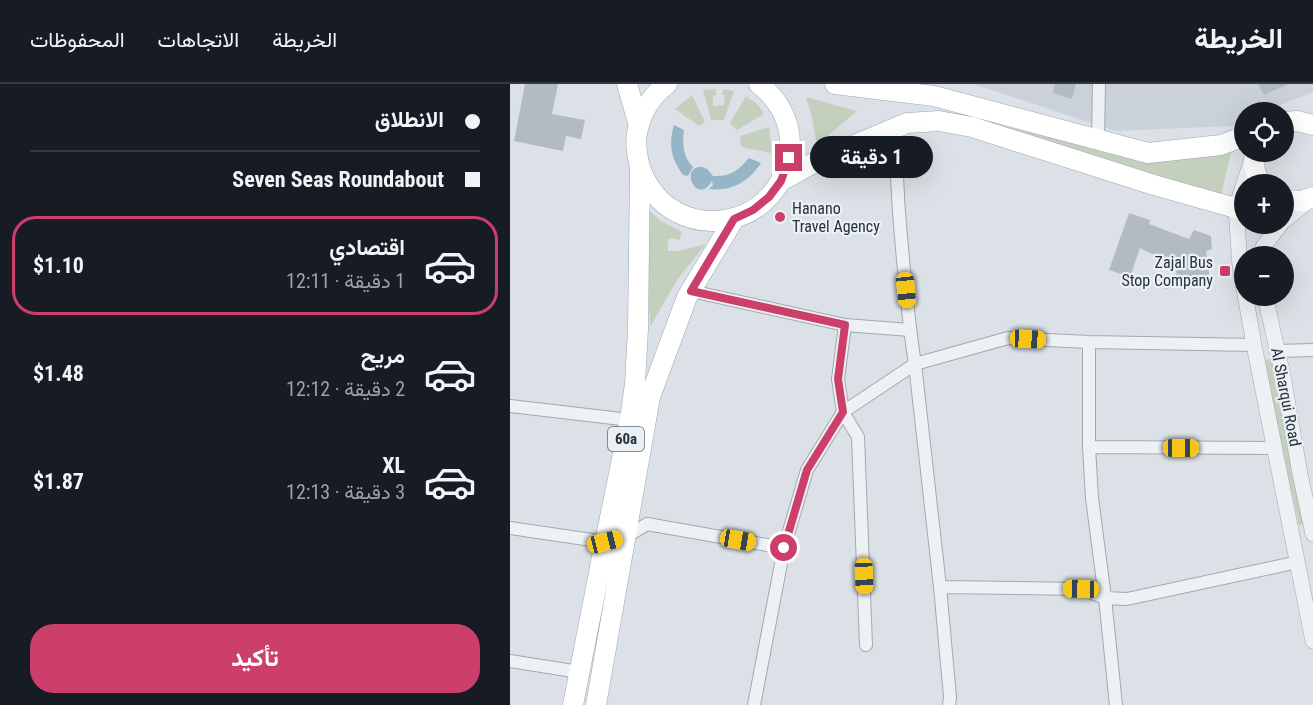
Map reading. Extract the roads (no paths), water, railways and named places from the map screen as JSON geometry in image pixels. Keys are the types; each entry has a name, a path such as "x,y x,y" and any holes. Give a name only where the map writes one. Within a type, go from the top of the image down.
{"main road":[{"path":"627,84 639,126"},
{"path":"667,84 646,107 639,126 636,146 640,169 651,190 667,206 688,217 711,221 734,219 753,210 769,197 781,181 789,158 790,135 783,112 770,92 759,84"},
{"path":"835,84 935,90 1148,153 1221,145 1234,140"},
{"path":"1294,117 1313,108"},
{"path":"781,181 819,160 907,123 939,121 972,127 1154,185 1234,205"},
{"path":"1294,121 1313,125"},
{"name":"60a","path":"573,705 630,420 635,383 640,169"},
{"path":"1294,201 1302,201 1313,197"},
{"name":"60a","path":"596,705 650,397 687,297 734,219"}],"street":[{"path":"1098,139 1099,84"},
{"path":"892,129 897,153 899,209 910,330 951,702"},
{"path":"1294,212 1313,197"},
{"path":"1240,234 1240,266 1254,345 1313,641"},
{"path":"1264,246 1273,234"},
{"path":"691,291 845,325 910,330"},
{"name":"Al Sharqui Road","path":"1267,306 1306,474 1313,534"},
{"path":"845,325 838,379 843,412 858,437 866,645"},
{"path":"754,705 784,548 807,470 843,412 915,364 1008,338 1254,345"},
{"path":"1089,342 1089,447 1092,498 1106,598 1116,705"},
{"path":"1277,351 1313,350"},
{"path":"510,406 630,420"},
{"path":"1089,447 1274,448"},
{"path":"510,528 605,542 626,537 647,524 784,548"},
{"path":"940,587 1081,589 1106,598 1126,599 1298,561"},
{"path":"510,661 579,672"}],"water":[{"path":"674,125 684,130 684,150 693,167 688,176 683,175 673,157 671,139"},
{"path":"749,158 761,163 739,184 725,189 709,189 713,185 712,181 706,188 700,190 692,183 692,172 695,168 706,168 713,176 724,175 737,170"}],"place":[{"name":"Hanano Travel Agency","path":"780,217"},
{"name":"Zajal Bus Stop Company","path":"1225,271"}]}
